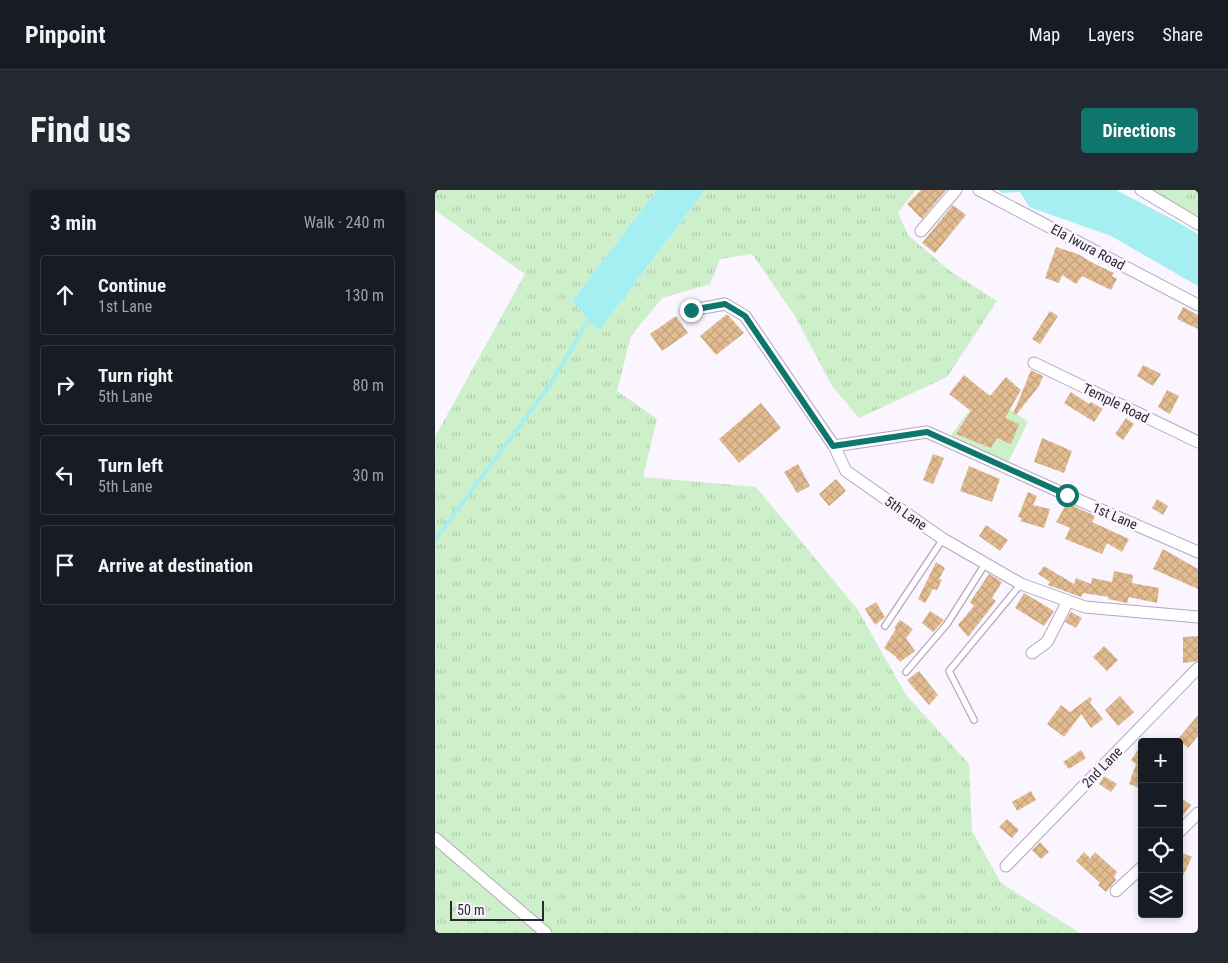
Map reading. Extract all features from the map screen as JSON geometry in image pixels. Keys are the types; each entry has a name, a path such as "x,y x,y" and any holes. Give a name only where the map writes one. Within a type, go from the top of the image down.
{"street":[{"path":"921,231 956,190"},
{"name":"Ela Iwura Road","path":"979,190 1198,305"},
{"path":"1141,190 1198,224"},
{"name":"5th Lane","path":"691,310 725,304 745,316 833,446 846,471 943,539 1021,584 1085,607 1198,617"},
{"name":"Temple Road","path":"1034,363 1198,442"},
{"name":"1st Lane","path":"833,446 927,432 1198,552"},
{"path":"1032,653 1047,642 1068,601"},
{"name":"2nd Lane","path":"1006,866 1198,668"},
{"path":"1183,828 1198,813"},
{"path":"435,838 546,933"},
{"path":"1116,891 1138,871"}],"lane":[{"path":"885,626 943,539"},
{"path":"906,672 947,624 985,564"},
{"path":"974,720 949,671 1021,584"}],"green space":[{"path":"435,190 657,190 572,301 599,331 705,190 916,190 898,212 908,235 950,271 997,301 947,377 859,418 832,386 795,316 752,254 720,259 710,284 662,298 631,336 617,391 657,419 643,477 756,487 858,610 906,695 969,764 972,831 1001,883 1080,933 435,933 435,437 525,274 435,210"},
{"path":"1150,190 1198,190 1198,217"},
{"path":"984,391 1028,422 1007,465 951,435"}],"water":[{"path":"657,190 705,190 599,331 572,301"},
{"path":"999,190 1116,190 1198,234 1198,286 1111,236 1029,207 1020,192 1002,193"}],"building":[{"path":"921,190 946,190 922,219 907,204"},
{"path":"953,205 966,215 935,253 922,243"},
{"path":"1056,247 1078,254 1114,273 1112,276 1117,279 1111,290 1082,276 1076,284 1062,275 1059,283 1045,278"},
{"path":"1183,307 1198,315 1198,329 1177,319"},
{"path":"1050,311 1058,316 1040,344 1032,339"},
{"path":"727,314 744,333 716,355 700,336"},
{"path":"676,316 688,333 662,351 650,334"},
{"path":"1143,365 1161,374 1153,386 1137,376"},
{"path":"1031,370 1043,376 1039,386 1016,415 1013,414"},
{"path":"964,375 990,396 1006,377 1021,390 1005,418 1019,424 1011,444 997,438 991,448 956,434 971,411 949,394"},
{"path":"1167,390 1179,396 1170,414 1158,407"},
{"path":"1071,392 1089,404 1091,402 1103,409 1094,422 1064,403"},
{"path":"761,403 781,428 739,463 719,439"},
{"path":"1126,418 1134,424 1123,440 1115,434"},
{"path":"1042,438 1072,451 1064,473 1034,462"},
{"path":"933,454 944,458 933,484 923,480"},
{"path":"798,464 810,486 797,493 784,472"},
{"path":"969,466 1000,479 992,502 960,491"},
{"path":"836,479 846,491 829,506 819,494"},
{"path":"1028,492 1037,496 1033,505 1050,509 1044,528 1020,521 1022,518 1018,517"},
{"path":"1157,499 1168,506 1163,515 1152,508"},
{"path":"1067,503 1095,516 1092,522 1129,539 1122,552 1107,543 1102,554 1065,539 1070,528 1056,522"},
{"path":"986,525 1008,540 1000,551 979,536"},
{"path":"1163,549 1198,569 1198,589 1153,569"},
{"path":"936,562 945,568 939,579 942,580 937,590 933,589 925,603 918,599"},
{"path":"1044,566 1074,584 1076,578 1091,584 1092,578 1112,582 1114,571 1133,575 1132,583 1159,588 1157,603 1129,597 1127,603 1108,599 1109,597 1083,593 1081,597 1048,585 1050,582 1038,574"},
{"path":"989,574 1002,582 992,598 996,601 968,637 958,625 974,606 970,602"},
{"path":"1024,593 1054,611 1044,626 1015,608"},
{"path":"876,602 885,617 875,625 865,609"},
{"path":"930,611 944,620 933,632 922,623"},
{"path":"1071,612 1082,618 1076,628 1065,622"},
{"path":"900,620 913,629 906,638 915,651 900,662 884,648"},
{"path":"1198,636 1198,661 1183,663 1183,637"},
{"path":"1104,646 1118,660 1107,671 1093,657"},
{"path":"919,671 938,695 929,705 907,680"},
{"path":"1120,696 1134,712 1118,726 1105,710"},
{"path":"1090,697 1092,699 1090,703 1103,719 1091,728 1081,714 1064,737 1047,724 1061,705 1070,712"},
{"path":"1198,715 1198,736 1188,748 1183,744 1183,738 1179,738"},
{"path":"1081,750 1086,758 1069,769 1063,762"},
{"path":"1138,750 1138,787 1129,784 1136,764 1131,760"},
{"path":"1104,776 1117,784 1111,792 1099,784"},
{"path":"1031,791 1036,800 1017,811 1012,802"},
{"path":"1183,800 1191,805 1183,816"},
{"path":"1007,819 1019,830 1012,838 999,827"},
{"path":"1040,842 1049,852 1041,859 1032,850"},
{"path":"1084,852 1090,858 1095,852 1117,872 1114,877 1116,880 1106,892 1098,885 1100,883 1076,861"},
{"path":"1183,853 1192,857 1183,876"}],"waterway":[{"path":"435,540 549,386 588,321"}],"route":[{"path":"691,310 725,304 745,316 833,446 927,432 1067,495"}]}
